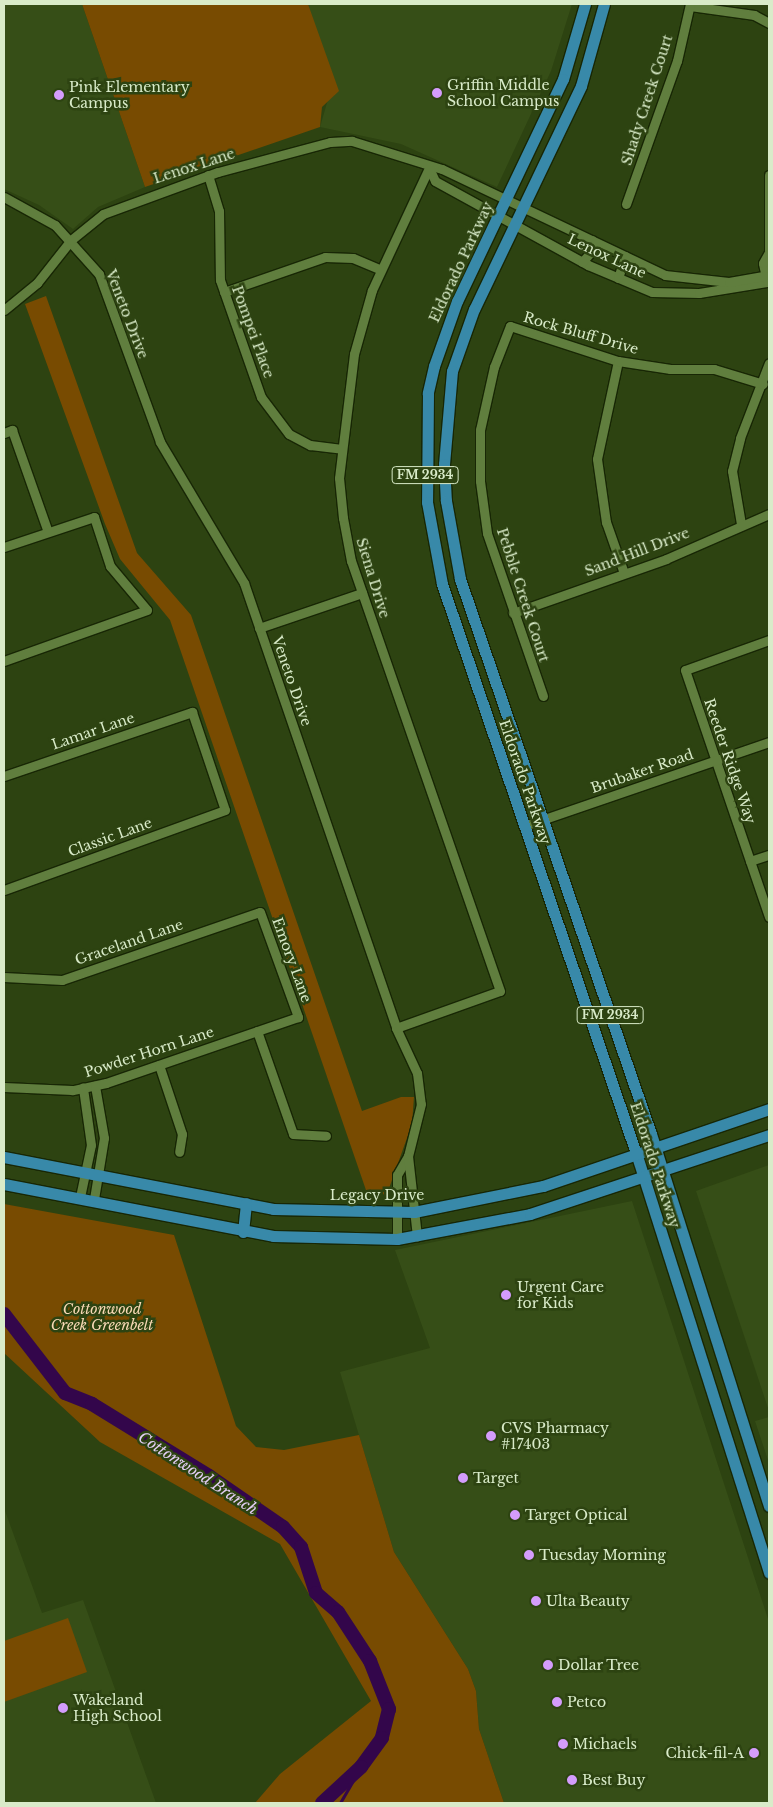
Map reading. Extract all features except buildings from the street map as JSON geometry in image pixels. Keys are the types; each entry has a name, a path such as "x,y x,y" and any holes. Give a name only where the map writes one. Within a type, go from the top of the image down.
{"main road":[{"name":"Eldorado Parkway","path":"585,4 563,79 457,301 434,366 425,464 432,545 442,584 644,1177 766,1550 768,1567"},
{"name":"Eldorado Parkway","path":"604,4 581,86 474,309 452,371 444,464 451,542 460,579 663,1170 769,1506"},
{"name":"Legacy Drive","path":"4,1157 86,1171 273,1208 414,1212 517,1194 637,1156 769,1109"},
{"path":"4,1184 80,1196 242,1232 398,1239 530,1214 769,1135"},
{"path":"242,1232 246,1203"}],"street":[{"path":"690,5 754,15 769,23"},
{"name":"Shady Creek Court","path":"626,204 654,133 690,5"},
{"name":"Lenox Lane","path":"4,310 37,283 72,240 103,214 208,175 308,145 352,141 429,168 442,169 665,275 729,282 767,281"},
{"name":"Lenox Lane","path":"429,168 434,181 499,214 582,262 652,292 699,293 767,281"},
{"name":"Siena Drive","path":"396,1028 500,991 362,593 343,518 342,449 354,354 381,270 429,168"},
{"path":"767,281 763,263 769,251 769,174"},
{"name":"Pompei Place","path":"208,175 219,211 218,266 224,292 261,397 274,418 310,445 342,449"},
{"name":"Veneto Drive","path":"4,198 34,210 72,240 99,274 160,442 206,523 231,555 259,628 396,1028 417,1073 421,1104 408,1156 397,1175 396,1212 398,1239"},
{"path":"582,262 590,253 592,240"},
{"path":"618,278 626,256"},
{"path":"224,292 325,257 353,258 381,270"},
{"name":"Rock Bluff Drive","path":"510,326 618,361 670,369 714,369 762,384"},
{"name":"Pebble Creek Court","path":"510,326 494,367 480,430 480,472 487,533 513,614 543,696"},
{"path":"618,361 597,459 606,522 624,573"},
{"path":"741,524 732,471 740,438 769,363"},
{"path":"8,432 48,532"},
{"name":"Sand Hill Drive","path":"513,614 624,573 769,514"},
{"path":"4,547 94,517 110,566 147,610 4,660"},
{"path":"259,628 362,593"},
{"name":"Reeder Ridge Way","path":"769,640 685,670 769,917"},
{"name":"Lamar Lane","path":"4,776 192,712 225,810"},
{"name":"Brubaker Road","path":"524,826 769,742"},
{"name":"Classic Lane","path":"4,890 225,810"},
{"path":"750,861 769,854"},
{"name":"Graceland Lane","path":"4,977 62,980 260,912"},
{"name":"Emory Lane","path":"260,912 298,1017"},
{"name":"Powder Horn Lane","path":"4,1087 83,1088 95,1086 298,1017"},
{"path":"257,1031 293,1134 326,1136"},
{"path":"159,1065 182,1134 179,1152"},
{"path":"94,1199 104,1138 95,1086"},
{"path":"80,1196 86,1171 91,1133 83,1088"},
{"name":"Veneto Drive","path":"408,1156 417,1236"}],"shaded area":[{"name":"Pink Elementary Campus","path":"4,4 82,4 145,187 98,207 73,229 39,205 4,189"},
{"name":"Griffin Middle School Campus","path":"308,4 572,4 551,71 497,187 401,144 320,127 329,96"},
{"path":"769,1165 769,1411 696,1191"},
{"path":"632,1201 769,1622 769,1803 504,1803 479,1729 476,1691 468,1669 394,1552 340,1372 430,1348 395,1250"},
{"path":"769,1417 769,1463 755,1421"},
{"name":"Wakeland High School","path":"4,1508 42,1613 83,1600 156,1803 4,1803"}],"green space":[{"path":"82,4 308,4 339,91 322,107 320,127 145,187"},
{"path":"46,296 137,553 191,615 362,1111 401,1097 414,1097 412,1124 387,1194 368,1196 170,620 120,559 105,524 25,304"},
{"name":"Cottonwood Creek Greenbelt","path":"4,1204 174,1235 236,1426 256,1447 284,1450 359,1435 394,1552 468,1669 476,1691 479,1729 504,1803 255,1803 280,1774 371,1701 280,1544 100,1442 4,1353"},
{"path":"68,1618 87,1672 4,1702 4,1641"}],"waterway":[{"name":"Cottonwood Branch","path":"4,1314 65,1393 92,1404 209,1476 283,1527 301,1547 316,1593 338,1612 370,1661 389,1709 382,1738 361,1767 322,1803"},
{"path":"340,1803 361,1767"}],"place":[{"name":"Griffin Middle School Campus","path":"437,93"},
{"name":"Pink Elementary Campus","path":"59,95"},
{"name":"Urgent Care for Kids","path":"506,1295"},
{"name":"CVS Pharmacy #17403","path":"491,1436"},
{"name":"Target","path":"463,1478"},
{"name":"Target Optical","path":"515,1515"},
{"name":"Tuesday Morning","path":"529,1555"},
{"name":"Ulta Beauty","path":"536,1601"},
{"name":"Dollar Tree","path":"548,1665"},
{"name":"Petco","path":"557,1702"},
{"name":"Wakeland High School","path":"63,1708"},
{"name":"Michaels","path":"563,1744"},
{"name":"Chick-fil-A","path":"754,1753"},
{"name":"Best Buy","path":"572,1780"}]}
